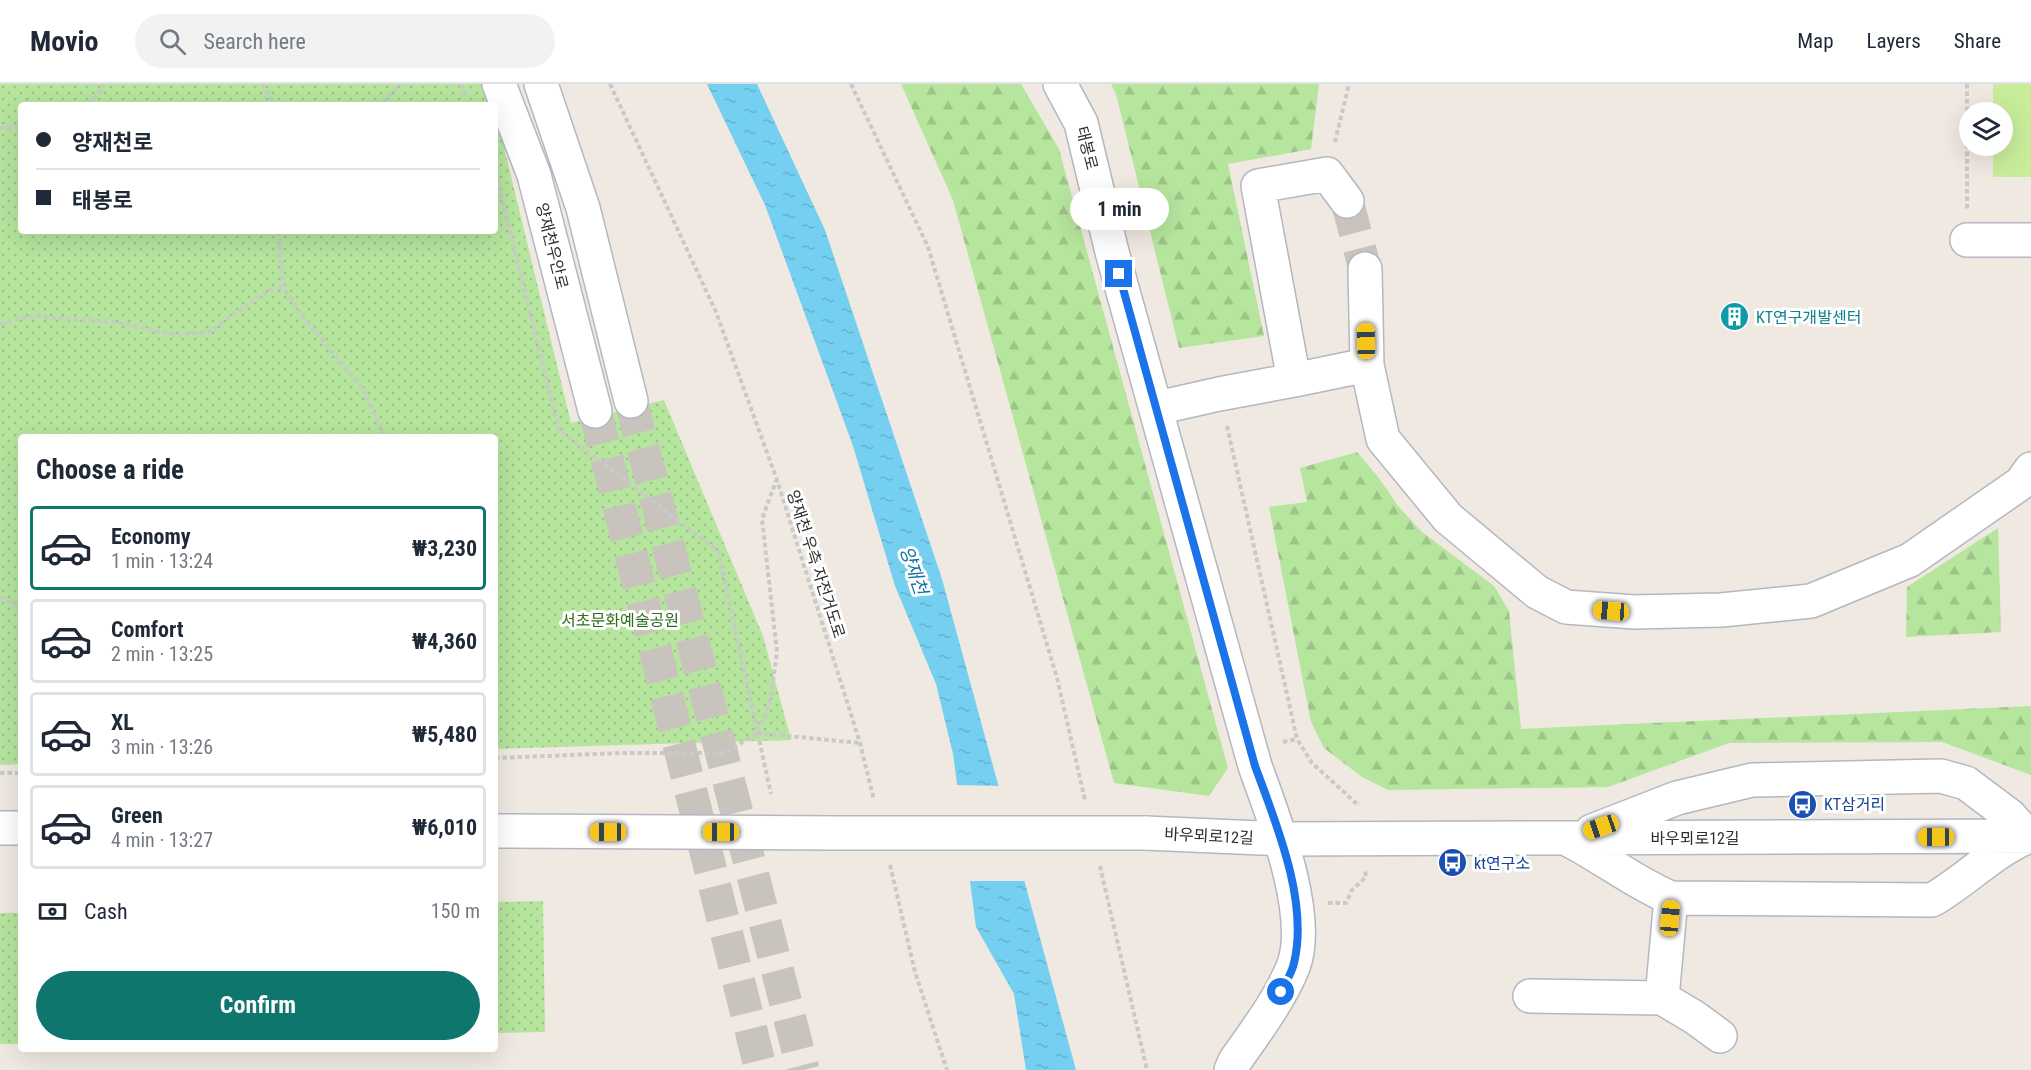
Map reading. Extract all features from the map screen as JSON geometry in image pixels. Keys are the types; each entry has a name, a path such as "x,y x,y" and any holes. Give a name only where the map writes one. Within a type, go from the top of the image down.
{"street":[{"name":"양재천우안로","path":"499,84 534,175 595,411"},
{"path":"541,84 583,208 631,401"},
{"name":"태봉로","path":"1060,84 1081,123 1112,252 1255,766 1282,839 1296,904 1299,931 1294,964 1272,1008 1235,1060 1231,1070"},
{"path":"1294,380 1258,186 1327,174 1347,201"},
{"path":"1966,240 2031,240"},
{"path":"1365,269 1367,364 1383,439 1448,518 1537,592 1566,607 1634,612 1721,610 1811,601 1910,560 2021,483 2031,469"},
{"path":"1156,408 1367,364"},
{"path":"1941,776 1966,783 2010,816 2030,836 2007,845 1953,888 1932,900 1671,898 1649,890 1592,852 1567,839 1618,822 1677,798 1752,780 1941,776"},
{"path":"0,828 18,828"},
{"name":"바우뫼로12길","path":"498,831 1145,833 1282,839 2030,836"},
{"path":"1662,999 1671,898"},
{"path":"1530,996 1662,999 1694,1017 1720,1036"}],"path":[{"path":"91,102 104,84"},
{"path":"261,84 274,102"},
{"path":"381,102 400,84"},
{"name":"양재천 우측 자전거도로","path":"610,84 716,312 777,480 860,743 874,800"},
{"path":"851,84 928,248 1057,678 1086,805"},
{"path":"1327,174 1349,84"},
{"path":"1966,84 1966,240"},
{"path":"0,128 18,127"},
{"path":"498,182 559,430 718,551 771,794"},
{"path":"278,234 283,287 305,319 363,389 383,434"},
{"path":"0,324 30,316 116,322 176,335 209,332 269,290 283,287"},
{"path":"1219,394 1297,739 1312,763 1337,786 1357,804 1369,804"},
{"path":"498,758 622,753 726,753 757,733 770,702 777,652 762,519 777,480"},
{"path":"0,597 18,606"},
{"path":"757,733 860,743"},
{"path":"0,773 18,772"},
{"path":"888,857 915,972 947,1070"},
{"path":"1099,863 1147,1070"}],"green space":[{"name":"서초문화예술공원","path":"0,84 482,84 489,102 18,102 18,234 498,234 498,127 571,423 664,400 763,636 791,740 498,749 498,434 18,434 18,764 0,765"},
{"path":"901,84 1021,84 1059,149 1228,768 1209,796 1114,783 953,200"},
{"path":"1111,84 1319,84 1311,149 1228,164 1264,336 1179,348 1116,94"},
{"path":"1993,84 2031,84 2031,177 1993,177 1993,156 2013,156 2013,102 1993,102"},
{"path":"1357,452 1398,506 1422,532 1494,586 1509,611 1521,729 2031,706 2031,775 1942,742 1729,743 1608,787 1388,790 1362,777 1324,748 1311,722 1269,507 1307,502 1300,468"},
{"path":"1998,528 2001,632 1906,637 1907,587"},
{"path":"543,901 545,1032 498,1033 498,902"},
{"path":"0,913 18,913 18,1044 0,1044"}],"water":[{"name":"양재천","path":"707,84 757,84 825,230 942,579 1076,1070 1026,1070 1014,994 976,927 953,754 936,684 895,586 853,446 765,205"}],"pier":[{"path":"954,785 1002,786 1028,881 967,881"}],"tunnel":[{"path":"1347,201 1365,269"},
{"path":"631,401 803,1070"},
{"path":"595,411 761,1070"}],"place":[{"name":"KT연구개발센터","path":"1735,317"},
{"name":"KT삼거리","path":"1803,804"},
{"name":"kt연구소","path":"1453,863"}],"route":[{"path":"1119,274 1255,766 1282,839 1296,904 1299,931 1294,964 1281,992"}]}
